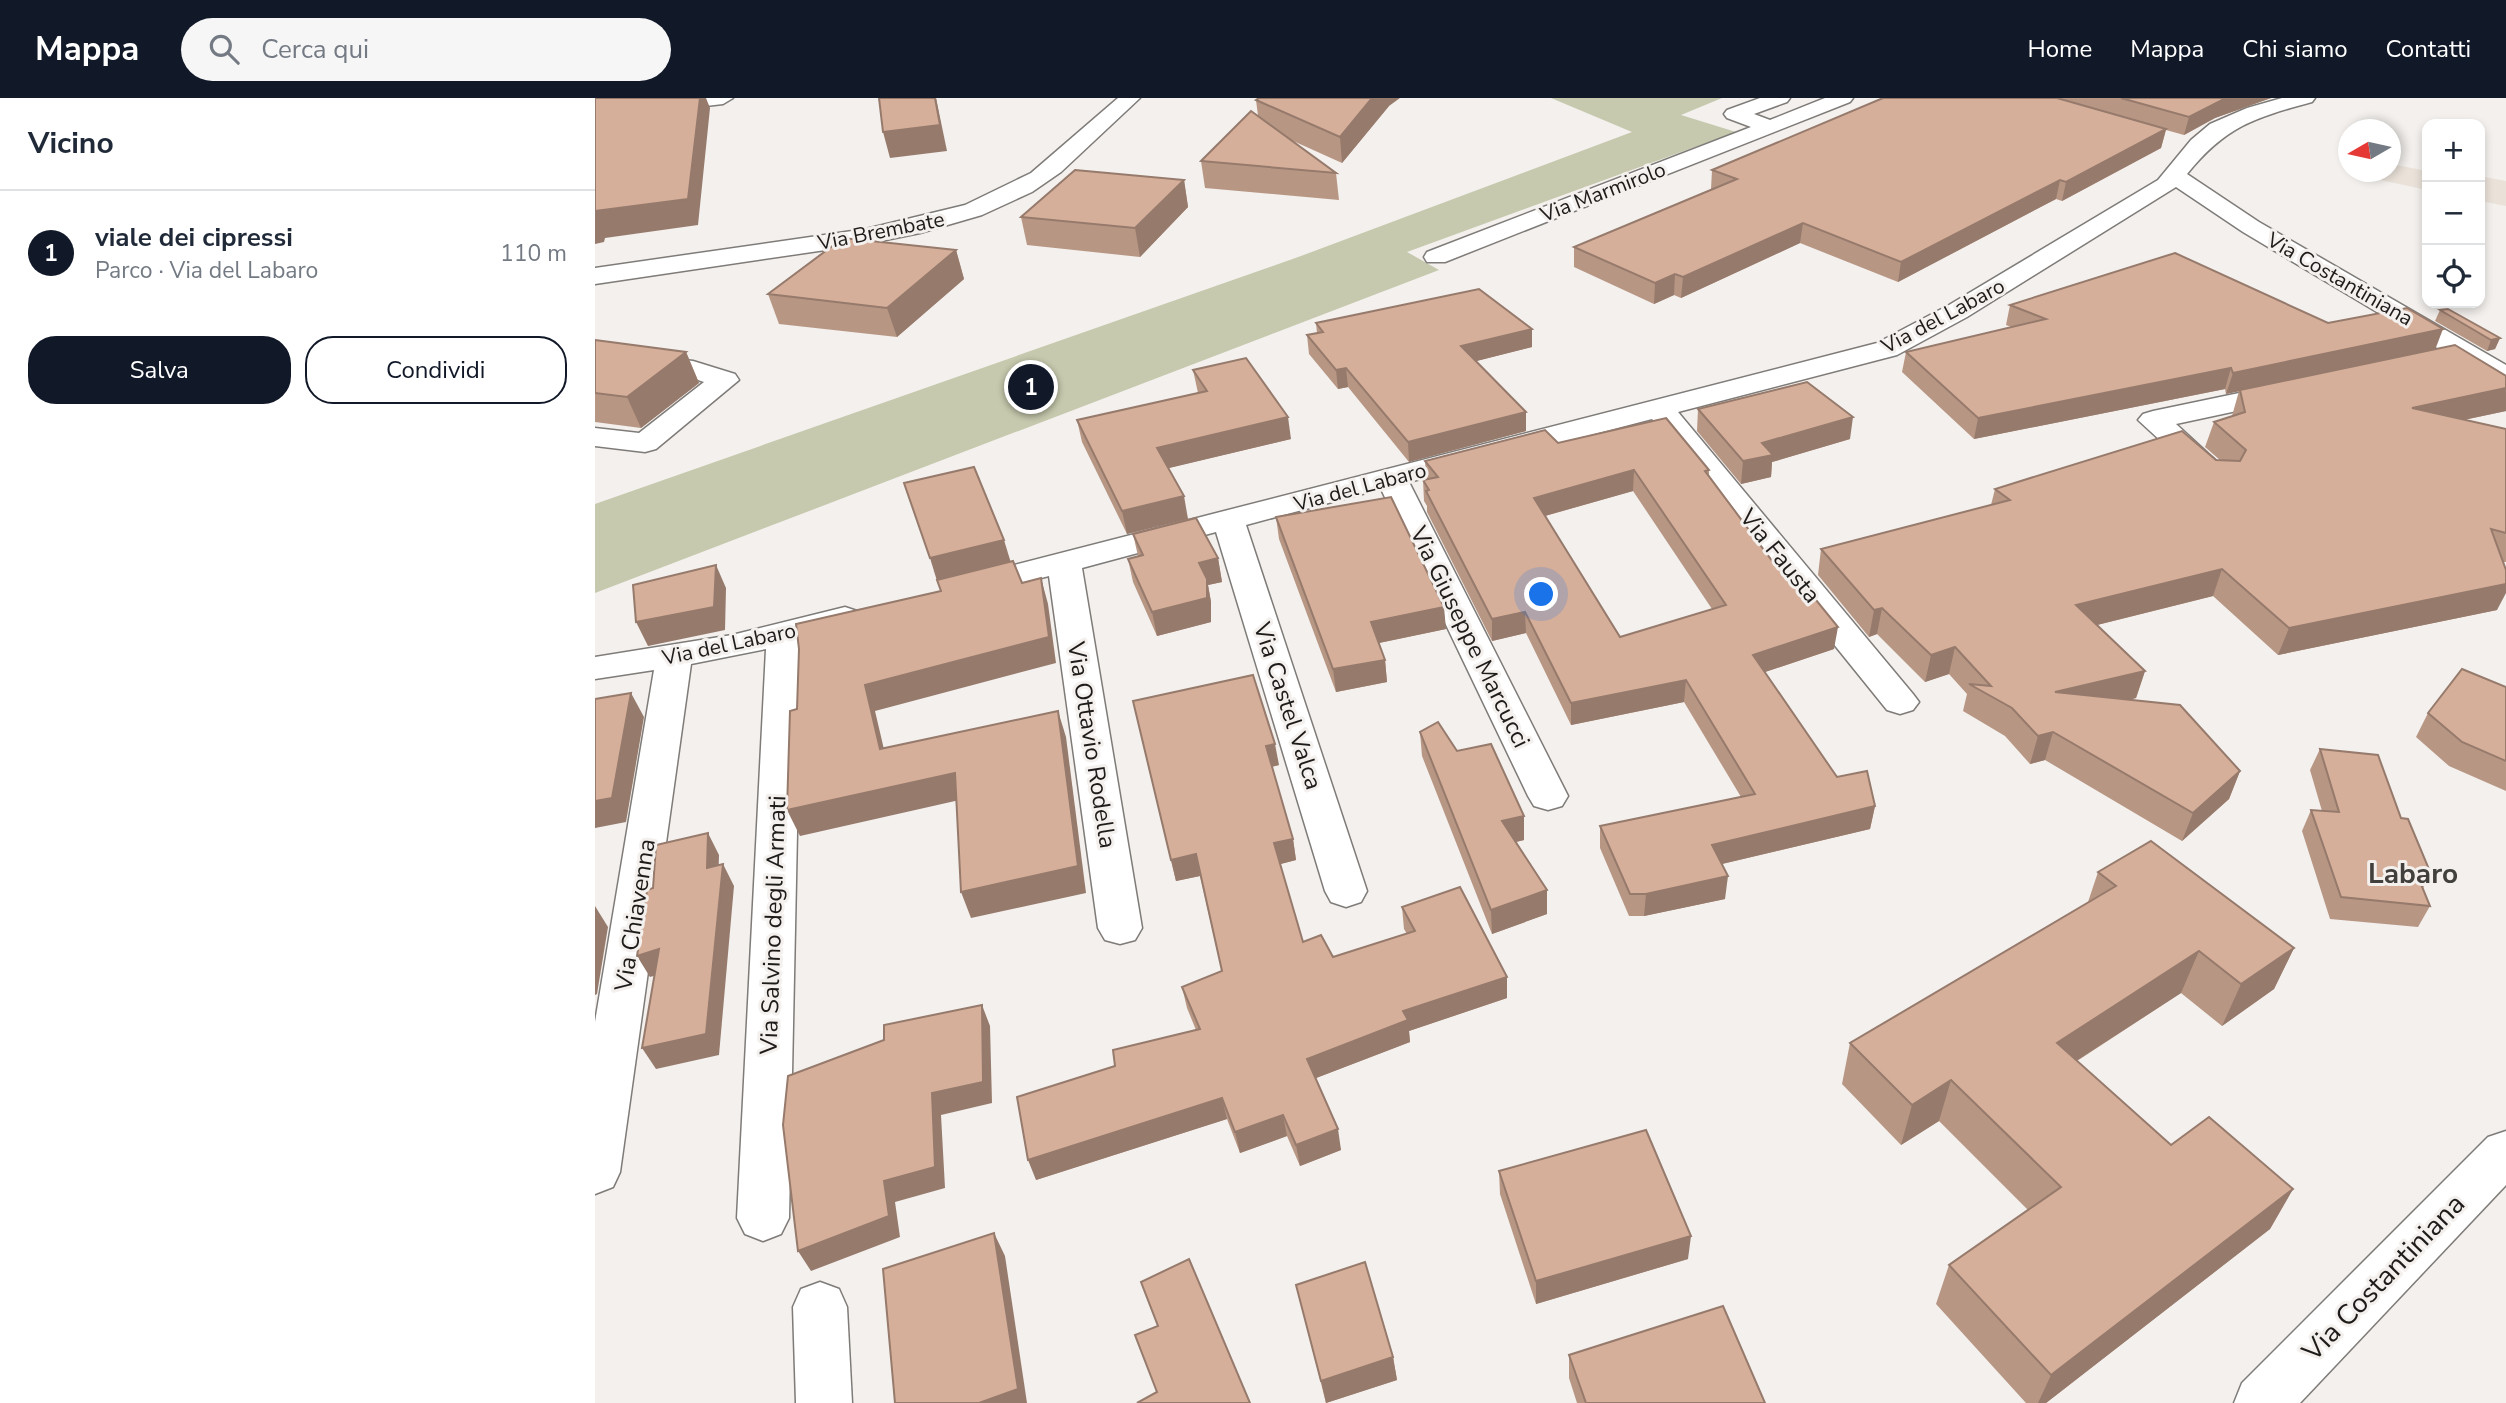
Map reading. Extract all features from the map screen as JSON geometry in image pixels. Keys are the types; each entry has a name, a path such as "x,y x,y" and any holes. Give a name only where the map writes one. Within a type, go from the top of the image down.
{"street":[{"path":"595,113 723,98"},
{"name":"Via Brembate","path":"595,276 863,237 947,220 993,203 1027,185 1130,98"},
{"path":"1771,127 1734,114 1780,98"},
{"name":"Via Marmirolo","path":"1436,257 1843,98"},
{"name":"Via del Labaro","path":"944,593 1861,357 1903,343 2081,238 2176,177 2183,144 2211,134 2231,121 2305,98"},
{"name":"Via Costantiniana","path":"2176,177 2261,233 2506,377"},
{"path":"2427,363 2467,354"},
{"path":"595,358 692,369 725,380 645,443 595,437"},
{"path":"2220,477 2153,420 2312,387"},
{"name":"Via Fausta","path":"1660,409 1900,702"},
{"name":"Via Giuseppe Marcucci","path":"1392,479 1548,796"},
{"name":"Via Castel Valca","path":"1229,521 1346,891"},
{"name":"Via Ottavio Rodella","path":"1064,562 1120,928"},
{"name":"Via del Labaro","path":"595,668 674,657 877,610"},
{"name":"Via Salvino degli Armati","path":"763,1218 784,633"},
{"name":"Via Chiavenna","path":"595,1172 674,657"},
{"name":"Via Costantiniana","path":"2262,1403 2359,1300 2506,1152"},
{"path":"820,1307 824,1403"}],"shaded area":[{"path":"2401,166 2422,170 2422,189 2390,182 2401,182"},
{"path":"2485,177 2506,181 2506,206 2485,202"}],"green space":[{"path":"1551,98 1722,98 1681,115 1736,132 1407,252 1439,270 595,593 595,504 1301,256 1632,132"}],"building":[{"path":"595,98 700,98 688,199 595,211"},
{"path":"879,98 935,98 940,125 883,132"},
{"path":"1372,98 1340,137 1256,100"},
{"path":"1883,98 2057,98 2166,129 2066,182 2060,180 1901,262 1803,223 1683,277 1675,274 1655,283 1574,247 1737,179 1712,170"},
{"path":"2121,98 2226,98 2189,117"},
{"path":"1251,111 1336,173 1201,161"},
{"path":"1075,170 1184,180 1135,228 1021,217"},
{"path":"843,238 956,250 887,308 768,294"},
{"path":"2175,253 2328,323 2407,308 2443,329 2233,373 2231,368 1978,418 1906,352 2046,319 2010,305"},
{"path":"1479,289 1532,329 1461,346 1526,412 1408,442 1346,368 1336,370 1307,335 1323,332 1316,323"},
{"path":"2448,309 2500,338 2491,340 2440,310"},
{"path":"595,340 686,352 627,397 595,393"},
{"path":"2455,345 2506,376 2506,388 2412,408 2506,429 2506,533 2491,529 2506,570 2506,584 2289,628 2222,569 2076,605 2145,671 2055,692 2180,705 2240,771 2193,813 2053,732 2038,736 2012,708 1969,684 1991,686 1955,647 1931,655 1882,608 1874,610 1821,549 2010,500 1995,489 2182,431 2216,460 2240,461 2246,450 2214,422 2245,412 2240,390"},
{"path":"1246,358 1288,417 1157,448 1184,496 1122,511 1077,420 1207,391 1193,370"},
{"path":"1807,382 1853,417 1762,443 1773,455 1743,461 1698,409"},
{"path":"1666,418 1709,470 1705,471 1776,566 1786,563 1838,627 1753,655 1837,777 1867,771 1875,806 1712,845 1728,876 1646,894 1630,894 1600,826 1755,794 1686,680 1571,703 1525,612 1492,619 1426,491 1429,490 1423,480 1438,477 1425,461 1545,430 1558,443","holes":["1634,470 1726,605 1620,637 1534,498"]},
{"path":"974,467 1004,540 930,558 904,483"},
{"path":"1391,497 1444,607 1371,622 1385,660 1333,669 1276,517"},
{"path":"1196,518 1218,558 1199,563 1207,579 1207,598 1152,612 1128,559 1143,555 1133,534"},
{"path":"1013,561 1022,583 1041,578 1049,637 865,685 880,749 1058,711 1078,866 961,892 955,773 787,810 790,711 797,709 799,649 796,624 941,591 937,580"},
{"path":"716,565 714,607 636,622 633,585"},
{"path":"2462,669 2506,687 2506,761 2462,742 2428,713"},
{"path":"1253,675 1275,744 1266,746 1293,839 1274,843 1303,942 1321,935 1333,957 1415,931 1402,907 1460,887 1507,977 1403,1011 1408,1020 1307,1059 1338,1129 1296,1145 1283,1115 1235,1132 1222,1098 1028,1160 1017,1097 1115,1066 1113,1050 1200,1029 1182,987 1222,971 1196,854 1171,860 1133,701"},
{"path":"631,693 612,798 595,801 595,699"},
{"path":"1438,722 1457,751 1491,744 1524,816 1502,821 1547,890 1491,910 1420,732"},
{"path":"2320,749 2378,755 2401,818 2408,819 2431,874 2416,872 2430,906 2341,897 2311,810 2339,812"},
{"path":"708,833 707,868 723,864 706,1034 642,1048 659,949 637,956 647,890 653,888 656,845"},
{"path":"2151,841 2294,948 2241,984 2199,951 2057,1043 2171,1145 2209,1117 2293,1189 2051,1375 1949,1265 2061,1187 1951,1080 1912,1105 1850,1043 2116,886 2098,872"},
{"path":"982,1005 983,1082 932,1093 935,1167 884,1181 889,1216 798,1251 783,1125 788,1076 884,1040 884,1025"},
{"path":"1646,1130 1691,1236 1536,1281 1499,1171"},
{"path":"994,1233 1018,1389 979,1403 895,1403 883,1269"},
{"path":"1189,1259 1250,1403 1137,1403 1157,1392 1135,1335 1158,1326 1141,1282"},
{"path":"1365,1262 1393,1357 1321,1381 1296,1285"},
{"path":"1723,1306 1765,1403 1586,1403 1569,1355"}],"place":[{"name":"viale dei cipressi","path":"1031,387"}],"district":[{"name":"Labaro","path":"2413,873"}]}
